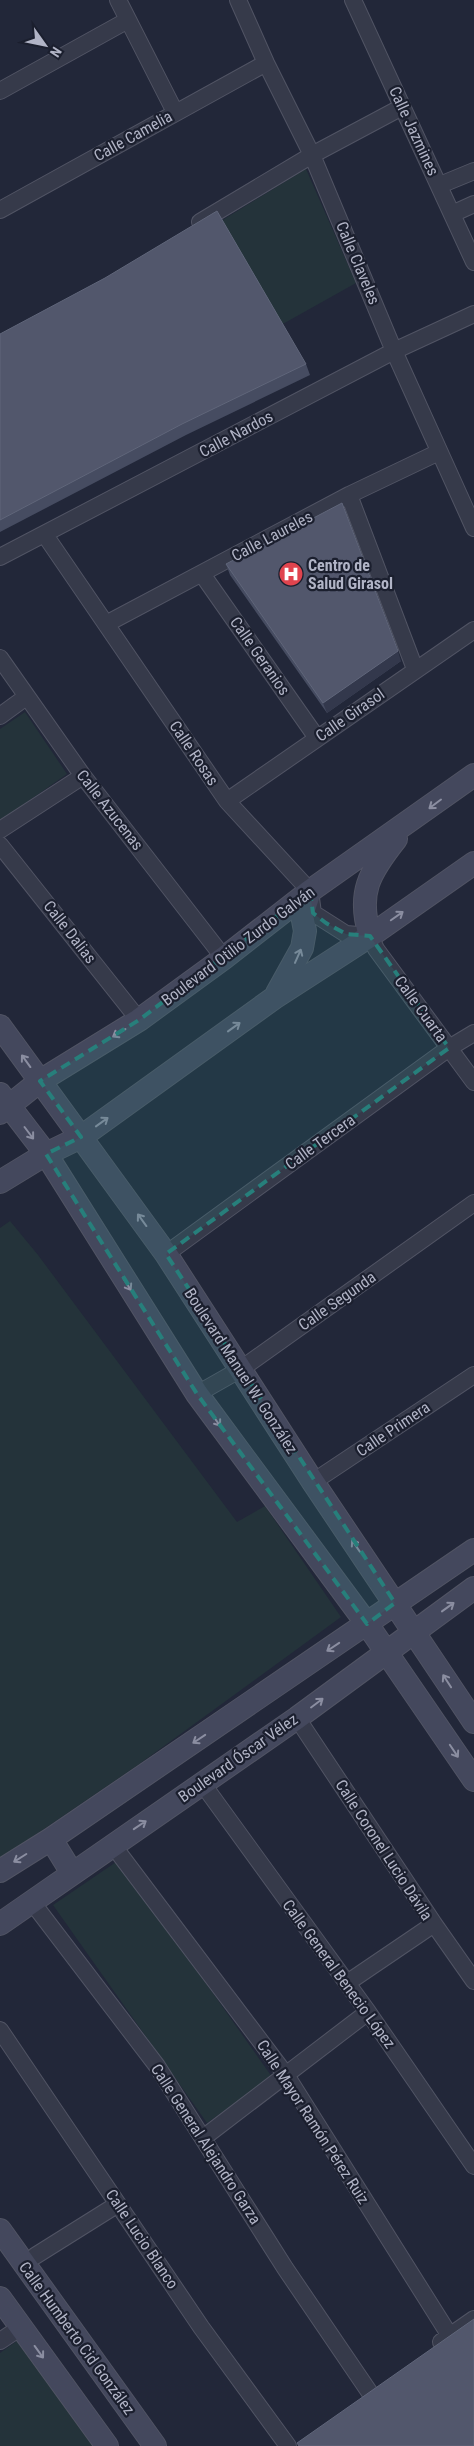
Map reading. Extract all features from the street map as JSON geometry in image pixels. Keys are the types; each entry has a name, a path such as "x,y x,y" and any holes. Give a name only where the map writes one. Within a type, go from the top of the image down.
{"street":[{"path":"118,0 175,112"},
{"name":"Calle Claveles","path":"238,0 266,63 312,155 394,351 474,528"},
{"name":"Calle Jazmines","path":"354,0 474,262"},
{"path":"0,91 128,20"},
{"name":"Calle Camelia","path":"0,210 266,63"},
{"path":"185,231 312,155 402,106"},
{"path":"440,185 474,171"},
{"path":"452,214 474,204"},
{"name":"Calle Nardos","path":"0,557 394,351 474,314"},
{"name":"Calle Laureles","path":"106,624 349,495 440,452"},
{"path":"349,495 415,669"},
{"name":"Calle Rosas","path":"44,535 227,801 310,891 314,913 346,934 370,936"},
{"name":"Calle Geranios","path":"202,574 317,738"},
{"name":"Calle Girasol","path":"227,801 415,669 474,630"},
{"name":"Calle Azucenas","path":"0,658 83,776 224,958"},
{"path":"0,716 26,697"},
{"path":"0,830 83,776"},
{"name":"Boulevard Otilio Zurdo Galván","path":"3,1104 139,1020 224,958 310,891 471,779"},
{"path":"370,936 363,908 365,891 380,860 409,823"},
{"name":"Calle Dalias","path":"0,844 139,1020"},
{"path":"0,1182 46,1154 81,1138 274,998 370,936 474,863"},
{"path":"274,998 291,972 302,948 305,931 302,915 310,891"},
{"name":"Calle Cuarta","path":"370,936 376,949 474,1082"},
{"name":"Boulevard Manuel W. González","path":"0,1026 166,1254 313,1482 474,1722"},
{"name":"Calle Tercera","path":"166,1254 449,1048 474,1033"},
{"path":"3,1104 46,1154 197,1394 367,1624 474,1780"},
{"name":"Calle Segunda","path":"197,1394 240,1369 474,1203"},
{"name":"Calle Primera","path":"313,1482 474,1375"},
{"path":"0,1871 51,1839 474,1550"},
{"name":"Boulevard Óscar Vélez","path":"0,1924 112,1844 297,1718 474,1588"},
{"name":"Calle Coronel Lucio Dávila","path":"297,1718 434,1924 474,1980"},
{"name":"Calle General Benecio López","path":"202,1783 368,2012 474,2166"},
{"path":"51,1839 72,1873"},
{"name":"Calle Mayor Ramón Pérez Ruiz","path":"112,1844 286,2075 450,2336"},
{"name":"Calle General Alejandro Garza","path":"32,1902 156,2066 285,2268 370,2393"},
{"path":"347,1983 434,1924"},
{"path":"202,2138 368,2012"},
{"name":"Calle Lucio Blanco","path":"0,2030 201,2327 295,2444"},
{"path":"35,2256 118,2204"},
{"name":"Calle Humberto Cid González","path":"0,2230 155,2446"},
{"path":"0,2298 107,2446"},
{"path":"426,2353 474,2319"},
{"path":"0,2341 21,2327"},
{"path":"355,2404 386,2382"}],"highlighted area":[{"path":"310,891 313,913 326,923 346,934 370,936 449,1048 166,1254 395,1603 367,1624 197,1394 46,1154 81,1137 40,1081 139,1020"}],"shaded area":[{"path":"306,169 356,283 281,325 221,221"},
{"path":"25,712 67,774 0,821 0,729"},
{"path":"10,1221 38,1255 237,1522 265,1506 341,1617 138,1765 0,1859 0,1228"},
{"path":"119,1860 272,2077 207,2123 53,1905"},
{"path":"21,2338 96,2446 0,2446 0,2353"}],"building":[{"path":"217,211 306,364 182,424 0,520 0,334 105,278"},
{"path":"342,503 398,651 323,703 226,564"},
{"path":"474,2319 474,2446 299,2446 297,2443"}],"place":[{"name":"Centro de Salud Girasol","path":"291,574"}]}
